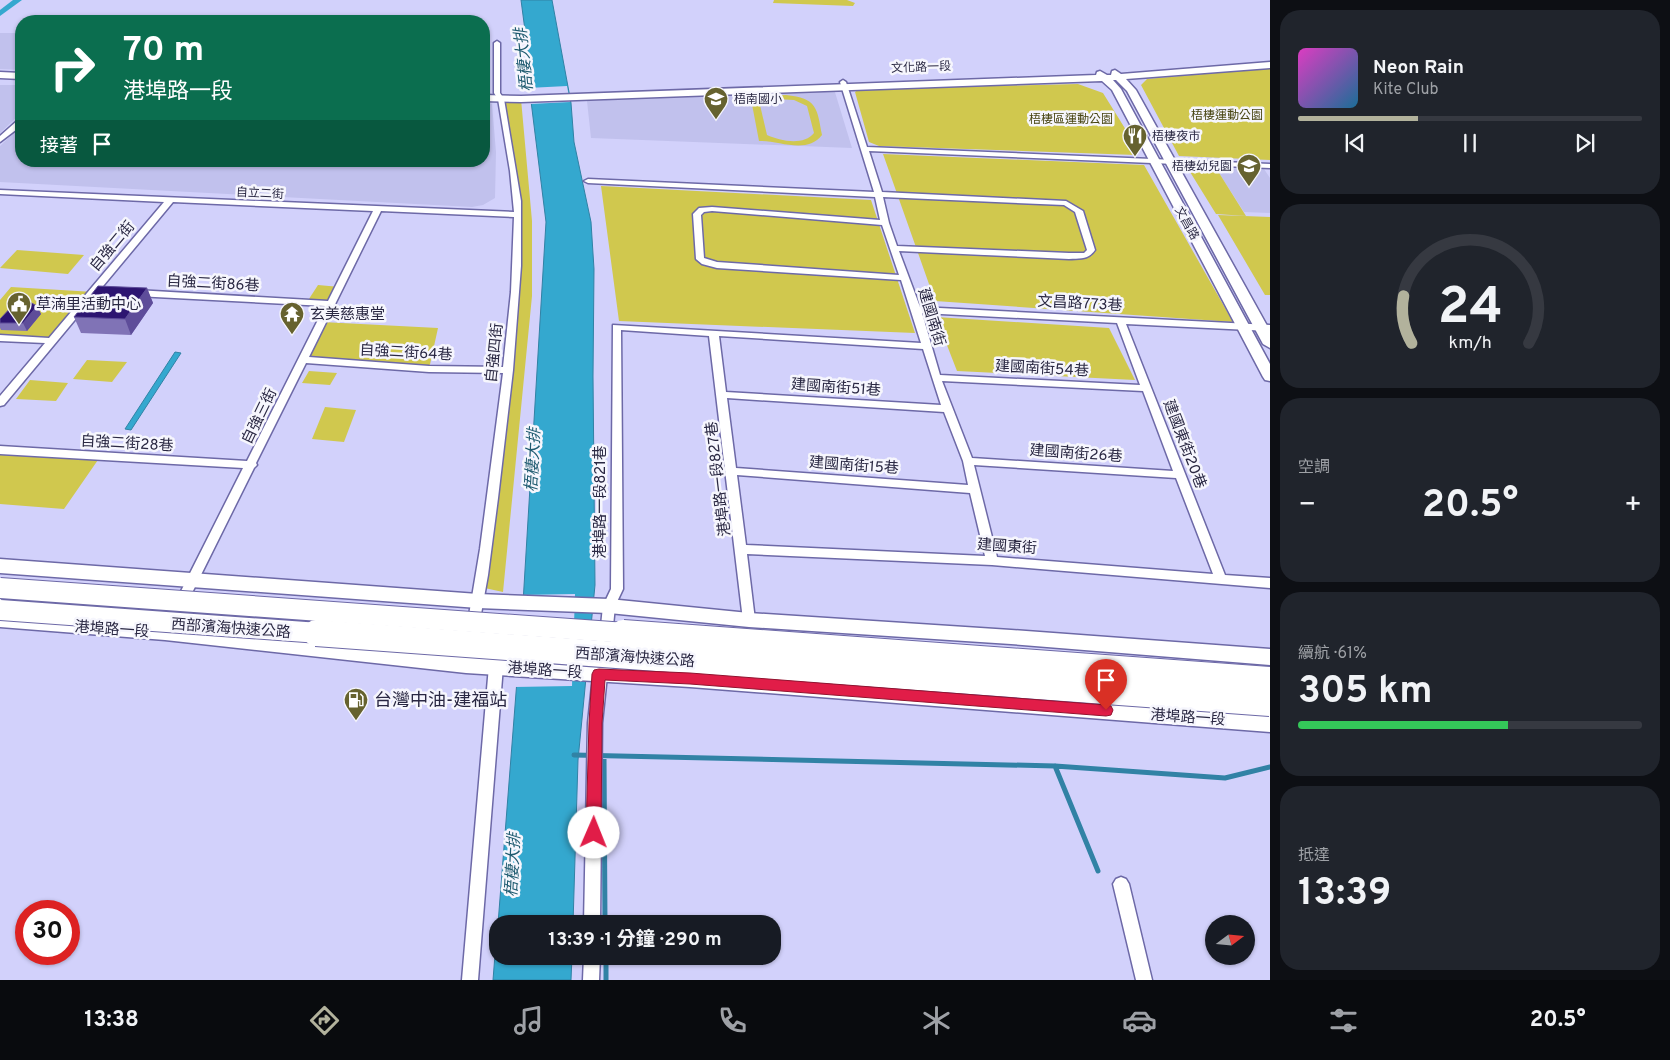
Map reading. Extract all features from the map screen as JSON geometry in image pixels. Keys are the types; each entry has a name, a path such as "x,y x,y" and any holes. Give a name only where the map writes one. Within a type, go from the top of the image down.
{"highway":[{"name":"西部濱海快速公路","path":"0,588 1270,680"},
{"path":"214,604 261,601 373,602 1270,671"},
{"name":"西部濱海快速公路","path":"0,610 1270,702"},
{"path":"208,626 243,636 286,640 1270,714"}],"street":[{"name":"自強四街","path":"466,665 478,601 508,370 515,297 518,215 511,157 499,96 497,44"},
{"name":"文化路一段","path":"1110,75 1270,60"},
{"name":"文化路一段","path":"573,95 1110,75 1270,65"},
{"path":"0,75 15,76"},
{"name":"文昌路","path":"1110,75 1153,161 1270,378"},
{"name":"文昌路","path":"1110,75 1131,90 1169,162 1266,328 1270,344"},
{"path":"0,80 15,81"},
{"name":"建國南街","path":"844,85 879,195 885,223 916,310 936,378 968,461 992,561"},
{"path":"490,94 499,96"},
{"path":"490,97 573,95"},
{"path":"0,140 15,127"},
{"path":"864,149 1270,166"},
{"path":"588,180 1066,203 1079,211 1091,250 1087,255 1069,256 894,248"},
{"name":"自立二街","path":"0,192 518,215"},
{"name":"自強二街","path":"0,403 52,341 99,292 170,200"},
{"path":"885,223 712,209 702,210 697,214 700,259 717,265 904,278"},
{"name":"自強三街","path":"165,633 252,465 331,304 354,263 378,210"},
{"name":"自強二街86巷","path":"123,293 331,304"},
{"name":"文昌路773巷","path":"916,310 1266,328"},
{"name":"建國東街20巷","path":"1120,319 1221,579"},
{"name":"港埠路一段821巷","path":"592,915 596,723 599,674 605,644 609,606 617,589 616,327 714,334"},
{"path":"714,334 926,346"},
{"name":"港埠路一段827巷","path":"714,334 723,395 749,620"},
{"path":"0,338 52,341"},
{"name":"自強二街64巷","path":"303,360 429,369 508,370"},
{"name":"建國南街54巷","path":"936,378 1147,388"},
{"name":"建國南街51巷","path":"723,395 948,409"},
{"name":"自強二街28巷","path":"0,450 252,465"},
{"name":"建國南街26巷","path":"968,461 1182,475"},
{"name":"建國南街15巷","path":"732,470 974,489"},
{"name":"建國東街","path":"741,549 992,561 1270,583"},
{"path":"0,566 193,578 478,601 609,606 749,620 1012,637 1270,657"},
{"name":"港埠路一段","path":"0,598 472,635 1208,688 1270,687"},
{"name":"港埠路一段","path":"0,620 165,633 466,665 690,679 1270,724"},
{"path":"470,980 496,666"},
{"name":"港埠路一段","path":"1208,688 1270,702"},
{"path":"1121,884 1144,980"},
{"path":"591,980 592,965"}],"shaded area":[{"path":"0,33 15,33 15,70 0,69"},
{"path":"0,85 15,85 15,119 0,133"},
{"name":"梧南國小","path":"834,89 852,148 591,138 587,101"},
{"path":"490,103 492,104 496,152 495,198 483,205 472,207 0,182 0,146 15,132 15,167 490,167"},
{"name":"梧棲幼兒園","path":"1216,168 1264,169 1270,178 1270,213 1244,212"}],"green space":[{"path":"774,0 847,0 855,3 853,6 773,3"},
{"name":"梧棲運動公園","path":"1270,68 1270,160 1179,156 1141,85 1147,79"},
{"name":"梧棲區運動公園","path":"1078,84 1103,93 1139,151 1136,155 879,146 869,142 855,92 859,89"},
{"path":"781,95 796,96 810,102 814,106 819,118 822,135 816,141 808,144 792,145 759,141 751,99","holes":["776,99 794,100 807,106 814,133 810,137 798,141 778,139 767,135 760,105"]},
{"path":"521,99 532,221 532,296 503,592 480,587 511,362 517,223 503,102"},
{"path":"883,154 1144,165 1233,322 935,301"},
{"path":"1187,167 1216,168 1246,216 1216,214"},
{"path":"601,186 871,200 915,333 619,321"},
{"path":"1218,215 1270,217 1270,295 1265,295"},
{"path":"17,250 84,255 68,274 0,268"},
{"path":"318,285 340,287 331,304 307,302"},
{"path":"11,287 94,292 52,341 0,338 0,300"},
{"path":"936,317 1109,328 1135,380 957,371"},
{"path":"322,322 438,328 429,369 303,360"},
{"path":"87,360 127,362 112,382 73,379"},
{"path":"309,371 337,373 330,385 302,383"},
{"path":"30,380 68,383 56,401 16,399"},
{"path":"325,407 356,410 344,442 312,439"},
{"path":"0,450 100,457 64,509 0,504"}],"water":[{"name":"梧棲大排","path":"521,0 552,0 571,103 574,142 591,222 594,269 595,585 578,760 573,915 499,915 523,603 546,222 531,101 531,76"},
{"path":"175,352 181,353 131,430 125,429"},
{"path":"494,965 572,965 571,980 493,980"}],"pier":[{"path":"567,86 570,102 530,104 528,88"},
{"path":"575,594 572,686 514,687 521,595"}],"building":[{"path":"98,286 147,288 125,319 74,317"},
{"path":"28,301 37,306 23,323 0,323 0,319 16,302"}],"waterway":[{"path":"0,14 18,0"},
{"path":"574,755 1055,766"},
{"path":"604,756 605,915"},
{"path":"1055,766 1225,778 1270,767"},
{"path":"1055,766 1098,871"},
{"path":"606,965 606,980"}],"place":[{"name":"梧南國小","path":"716,120"},
{"name":"梧棲夜市","path":"1135,157"},
{"name":"梧棲幼兒園","path":"1249,187"},
{"name":"草湳里活動中心","path":"19,325"},
{"name":"玄美慈惠堂","path":"292,335"},
{"name":"台灣中油-建福站","path":"356,721"}],"route":[{"path":"594,833 599,674 1106,710"}]}
